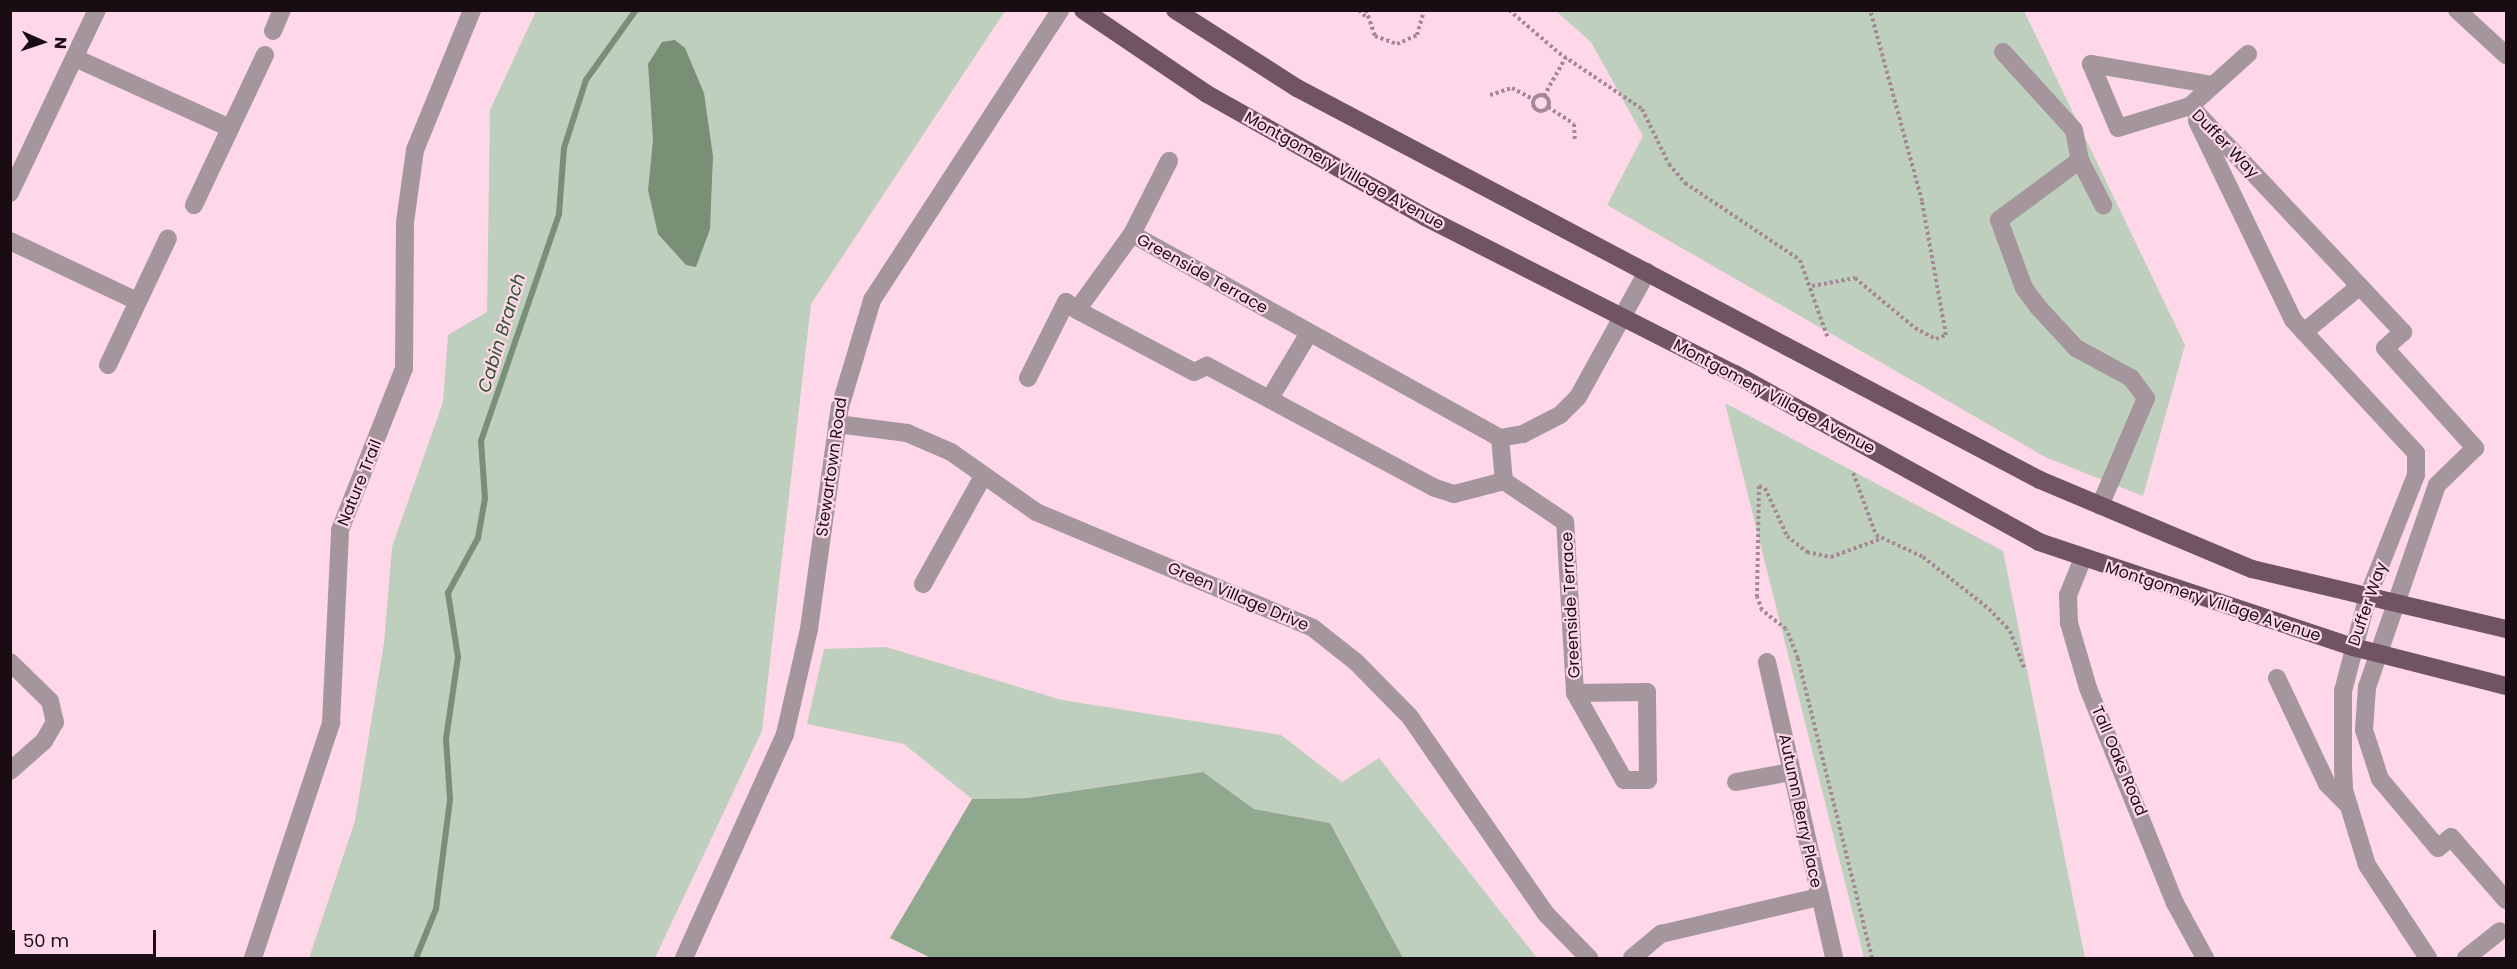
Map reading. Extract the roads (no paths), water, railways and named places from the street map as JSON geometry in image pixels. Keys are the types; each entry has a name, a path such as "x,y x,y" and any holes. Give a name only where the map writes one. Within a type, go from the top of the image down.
{"main road":[{"name":"Montgomery Village Avenue","path":"1083,10 1207,94 1425,217 1623,318 2039,542 2353,647 2506,686"},
{"path":"1175,10 1297,88 2040,480 2252,569 2394,606 2506,629"}],"street":[{"path":"10,193 97,10"},
{"path":"273,31 282,10"},
{"name":"Nature Trail","path":"253,958 331,723 340,530 404,368 405,222 415,150 472,10"},
{"name":"Stewartown Road","path":"684,958 784,734 809,629 837,424 848,369 872,300 1060,10"},
{"path":"2457,10 2506,55"},
{"path":"2003,52 2074,130 2080,160 2103,205"},
{"path":"2213,85 2091,64 2118,128 2190,106 2248,54"},
{"path":"194,205 265,55"},
{"path":"75,58 230,128"},
{"name":"Duffer Way","path":"2190,106 2403,332 2385,348 2475,448 2437,485 2394,606 2381,653 2367,687 2369,758 2380,779 2438,848 2451,837 2506,900"},
{"name":"Duffer Way","path":"2190,106 2293,320 2416,453 2416,475 2367,599 2353,647 2343,691 2343,768 2349,807 2367,865 2428,958"},
{"path":"2080,160 1999,220 2024,288 2039,308 2076,348 2131,378 2146,398 2100,506"},
{"path":"1132,234 1170,161"},
{"name":"Greenside Terrace","path":"1077,310 1132,234 1500,438"},
{"path":"108,365 168,238"},
{"path":"10,241 137,302"},
{"path":"1028,378 1066,302 1194,372 1207,366 1454,495 1504,481 1500,438 1523,434 1560,415 1592,376 1647,272"},
{"path":"2304,332 2360,286"},
{"path":"1270,398 1308,333"},
{"name":"Green Village Drive","path":"837,424 907,433 951,452 982,477 1036,512 1313,628 1356,662 1410,717 1546,914 1589,958"},
{"path":"923,584 982,477"},
{"name":"Greenside Terrace","path":"1504,481 1565,522 1570,531 1575,693 1624,780 1648,780 1647,692 1575,693"},
{"name":"Tall Oaks Road","path":"2083,558 2068,596 2069,623 2088,688 2175,903 2205,958"},
{"path":"10,662 50,701 55,722 44,741 10,771"},
{"name":"Autumn Berry Place","path":"1767,662 1834,958"},
{"path":"2277,678 2327,784 2349,807"},
{"path":"2343,768 2369,758"},
{"path":"1736,782 1791,772"},
{"path":"1632,958 1661,934 1819,897"},
{"path":"2466,958 2504,931"}],"waterway":[{"name":"Cabin Branch","path":"416,958 436,909 450,799 446,739 458,657 448,593 478,538 485,499 481,441 559,214 564,148 586,80 636,10"}]}
